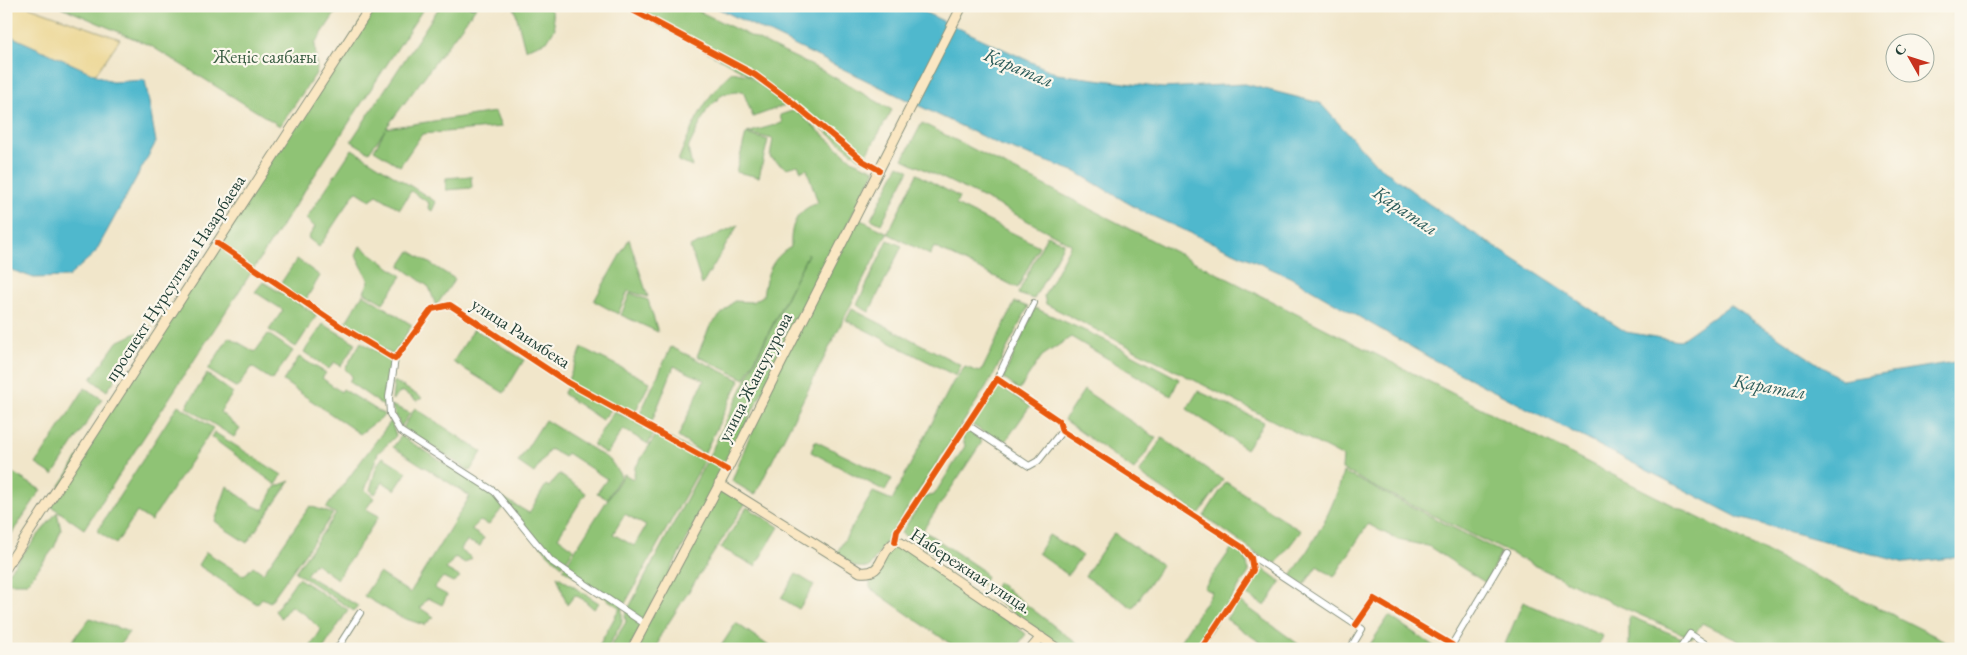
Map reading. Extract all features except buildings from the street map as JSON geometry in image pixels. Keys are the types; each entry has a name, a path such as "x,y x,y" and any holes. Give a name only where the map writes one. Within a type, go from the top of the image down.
{"main road":[{"name":"проспект Нурсултана Назарбаева","path":"6,568 371,6"},
{"name":"улица Жансугурова","path":"632,649 727,470 960,9"},
{"name":"Набережная улица.","path":"719,484 860,572 870,573 878,568 889,546 895,542 901,543 984,596 1058,649"},
{"path":"1031,649 1041,637"}],"street":[{"path":"471,6 474,8 476,6"},
{"path":"625,6 755,75 793,103 863,161 878,170"},
{"path":"217,243 340,326 395,359 389,397 390,414 400,431 495,492 551,561 645,624"},
{"path":"895,542 897,531 997,379 1034,303"},
{"name":"улица Раимбека","path":"395,359 432,309 450,305 567,382 727,470"},
{"path":"997,379 1059,421 1062,431 1200,518 1242,547 1251,558 1253,570 1201,649"},
{"path":"966,424 1029,466 1038,461 1062,431"},
{"path":"1356,625 1374,599 1451,647 1506,552"},
{"path":"1247,553 1362,629 1350,649"},
{"path":"337,649 360,613"},
{"path":"1680,649 1690,634 1713,649"}],"green space":[{"name":"Жеңіс саябағы","path":"59,6 340,6 315,44 317,72 280,126 151,46"},
{"path":"371,6 425,6 84,529 48,504"},
{"path":"440,6 477,6 386,128 495,112 501,127 422,134 400,166 374,150 385,130 369,152 351,141"},
{"path":"514,6 547,6 552,12 555,28 547,41 525,49"},
{"path":"625,6 688,6 823,71 892,110 863,161 766,84"},
{"path":"732,72 748,75 786,105 753,117 743,91 723,94 707,110 688,148 692,167 678,161 700,113 714,91"},
{"path":"795,110 853,161 875,170 706,503 629,649 609,649 626,622 625,615 705,464 808,254 745,379 697,356 710,326 734,301 752,302 763,296 768,274 774,262 784,251 791,247 793,226 796,220 804,210 818,203 807,169 801,171 798,165 786,168 770,157 773,139 747,133 782,123 780,115"},
{"path":"922,123 1593,465 1961,649 1755,649 1702,623 1692,638 1593,594 1371,485 1342,469 1343,457 1046,304 1044,296 1071,244 994,203 903,159"},
{"path":"746,134 768,140 759,177 736,172"},
{"path":"352,149 436,202 432,211 428,208 429,203 411,191 400,209 377,195 370,200 356,191 319,247 308,238 315,227 306,219"},
{"path":"899,165 909,170 881,224 871,219"},
{"path":"917,174 959,197 956,205 1039,246 1018,288 934,247 930,255 887,233 755,495 732,481 772,379 855,217 888,233"},
{"path":"471,176 472,188 446,190 446,178"},
{"path":"738,225 702,285 690,247"},
{"path":"1047,235 1064,243 1034,299 1018,294"},
{"path":"629,239 648,297 628,291 618,314 594,301"},
{"path":"888,240 902,246 869,312 857,305"},
{"path":"360,246 402,276 383,303 364,292 369,281 356,255"},
{"path":"410,251 455,279 436,306 429,287 400,266"},
{"path":"297,259 320,276 305,301 279,286"},
{"path":"263,282 317,315 296,347 269,330 283,310 255,292"},
{"path":"630,293 648,300 658,332 621,315"},
{"path":"363,294 412,325 393,355 344,325"},
{"path":"1015,302 1028,307 993,376 869,568 856,567 836,554 873,492 892,500 953,382 965,367 979,372 983,368"},
{"path":"1035,308 1107,341 1179,379 1171,396 1071,337 1042,356 1019,390 1003,378"},
{"path":"852,309 961,365 956,376 846,320"},
{"path":"323,324 356,343 341,366 334,362 329,369 304,352"},
{"path":"152,326 107,391 91,379 117,342"},
{"path":"474,329 524,360 504,393 453,362"},
{"path":"268,334 293,351 272,380 252,367 237,388 208,370 229,337 255,352"},
{"path":"361,342 391,360 385,407 349,382 352,376 345,369"},
{"path":"671,347 740,380 704,454 678,437 704,380 674,366 652,421 639,416"},
{"path":"582,348 650,382 632,418 567,382"},
{"path":"299,357 326,373 322,378 341,392 343,389 385,415 360,434 283,381"},
{"path":"207,374 233,393 220,412 240,429 234,437 186,407"},
{"path":"394,381 422,398 417,401 402,391 392,400"},
{"path":"997,384 1030,406 1003,445 971,424"},
{"path":"568,386 611,410 602,420 563,394"},
{"path":"85,388 102,399 53,475 36,464"},
{"path":"1084,390 1156,438 1134,470 1064,420"},
{"path":"1198,391 1264,422 1246,449 1187,409"},
{"path":"178,405 213,428 151,521 137,512 116,544 97,531"},
{"path":"391,405 410,413 401,427"},
{"path":"415,408 482,452 470,471 403,428"},
{"path":"614,411 655,432 648,444 623,429 607,454 593,445"},
{"path":"545,420 610,460 621,476 607,499 597,493 607,479 567,453 564,457 550,449 534,473 518,462"},
{"path":"391,421 396,436 378,453 365,490 374,498 366,509 379,516 337,579 315,563 306,575 358,606 354,611 295,572 336,514 326,508"},
{"path":"214,432 282,475 276,485 211,437"},
{"path":"658,432 706,458 622,609 622,622 607,649 597,649 620,608 563,569 624,474 633,479 635,468","holes":["625,514 646,526 634,546 613,534"]},
{"path":"966,432 972,433 982,442 923,530 982,570 986,577 982,585 901,533 925,497 934,495 965,446 962,435"},
{"path":"401,436 482,487 504,506 489,525 480,521 471,530 484,538 480,546 467,541 460,550 472,558 465,563 455,557 446,569 460,577 453,582 443,577 434,588 447,595 442,605 428,598 420,608 434,617 424,625 400,617 364,596 379,573 410,593 470,496 393,447"},
{"path":"1162,438 1223,480 1199,514 1139,473"},
{"path":"815,441 892,479 885,491 811,452"},
{"path":"383,457 407,472 395,490 383,482 375,494 370,490 377,465"},
{"path":"6,469 41,490 6,542"},
{"path":"1343,472 1501,552 1486,583 1428,546 1398,540 1368,524 1334,577 1317,566 1304,585 1290,578 1328,514"},
{"path":"559,474 586,493 558,537 574,549 562,566 547,553 502,497 529,513 546,485 549,487"},
{"path":"290,481 247,543 215,521 227,486 252,505 263,510 275,487"},
{"path":"1226,482 1301,531 1274,566 1204,516"},
{"path":"719,484 747,501 660,636 657,649 635,649"},
{"path":"310,506 333,514 270,602 262,598 257,604 198,565 206,552 244,576 253,566 263,573"},
{"path":"747,507 779,527 755,566 721,548"},
{"path":"57,512 61,530 54,548 27,583 6,583 6,575"},
{"path":"1114,533 1162,565 1133,608 1085,576"},
{"path":"1049,535 1082,555 1068,575 1038,553"},
{"path":"895,542 944,571 1026,634 1015,649 958,649 870,588 870,573"},
{"path":"1234,545 1246,559 1249,572 1198,649 1175,649 1212,592 1204,588"},
{"path":"1258,565 1281,582 1265,606 1242,592"},
{"path":"796,574 814,585 799,609 781,598"},
{"path":"557,576 599,603 594,609 575,595 567,605"},
{"path":"298,578 348,610 323,649 309,649 321,630 306,615 290,606 281,618 275,611"},
{"path":"997,582 1084,649 1066,649 992,598"},
{"path":"1239,601 1305,649 1270,649 1226,619"},
{"path":"1523,602 1603,636 1597,649 1516,649 1505,644"},
{"path":"1389,616 1438,649 1367,649"},
{"path":"1629,616 1682,638 1675,649 1629,649"},
{"path":"90,618 129,632 117,649 66,649"},
{"path":"736,623 773,649 725,649 721,646"}],"sand":[{"path":"6,6 27,6 120,39 95,75 6,34"}],"water":[{"name":"Қаратал","path":"713,6 911,6 1057,74 1163,88 1245,84 1320,103 1374,162 1429,204 1626,332 1679,341 1730,305 1842,380 1961,361 1961,557 1905,563 1739,518 1432,359 1290,277 1143,212 1076,172 998,144"},
{"path":"6,34 112,82 145,80 156,142 95,253 68,277 34,278 6,268"}],"cycle path":[{"path":"625,6 755,75 793,103 863,161 879,170"},
{"path":"217,243 340,326 395,359 432,309 450,305 567,382 727,470"},
{"path":"895,542 897,531 997,379 1059,421 1062,431 1242,547 1251,558 1253,570 1201,649"},
{"path":"1356,625 1374,599 1452,645"}]}
